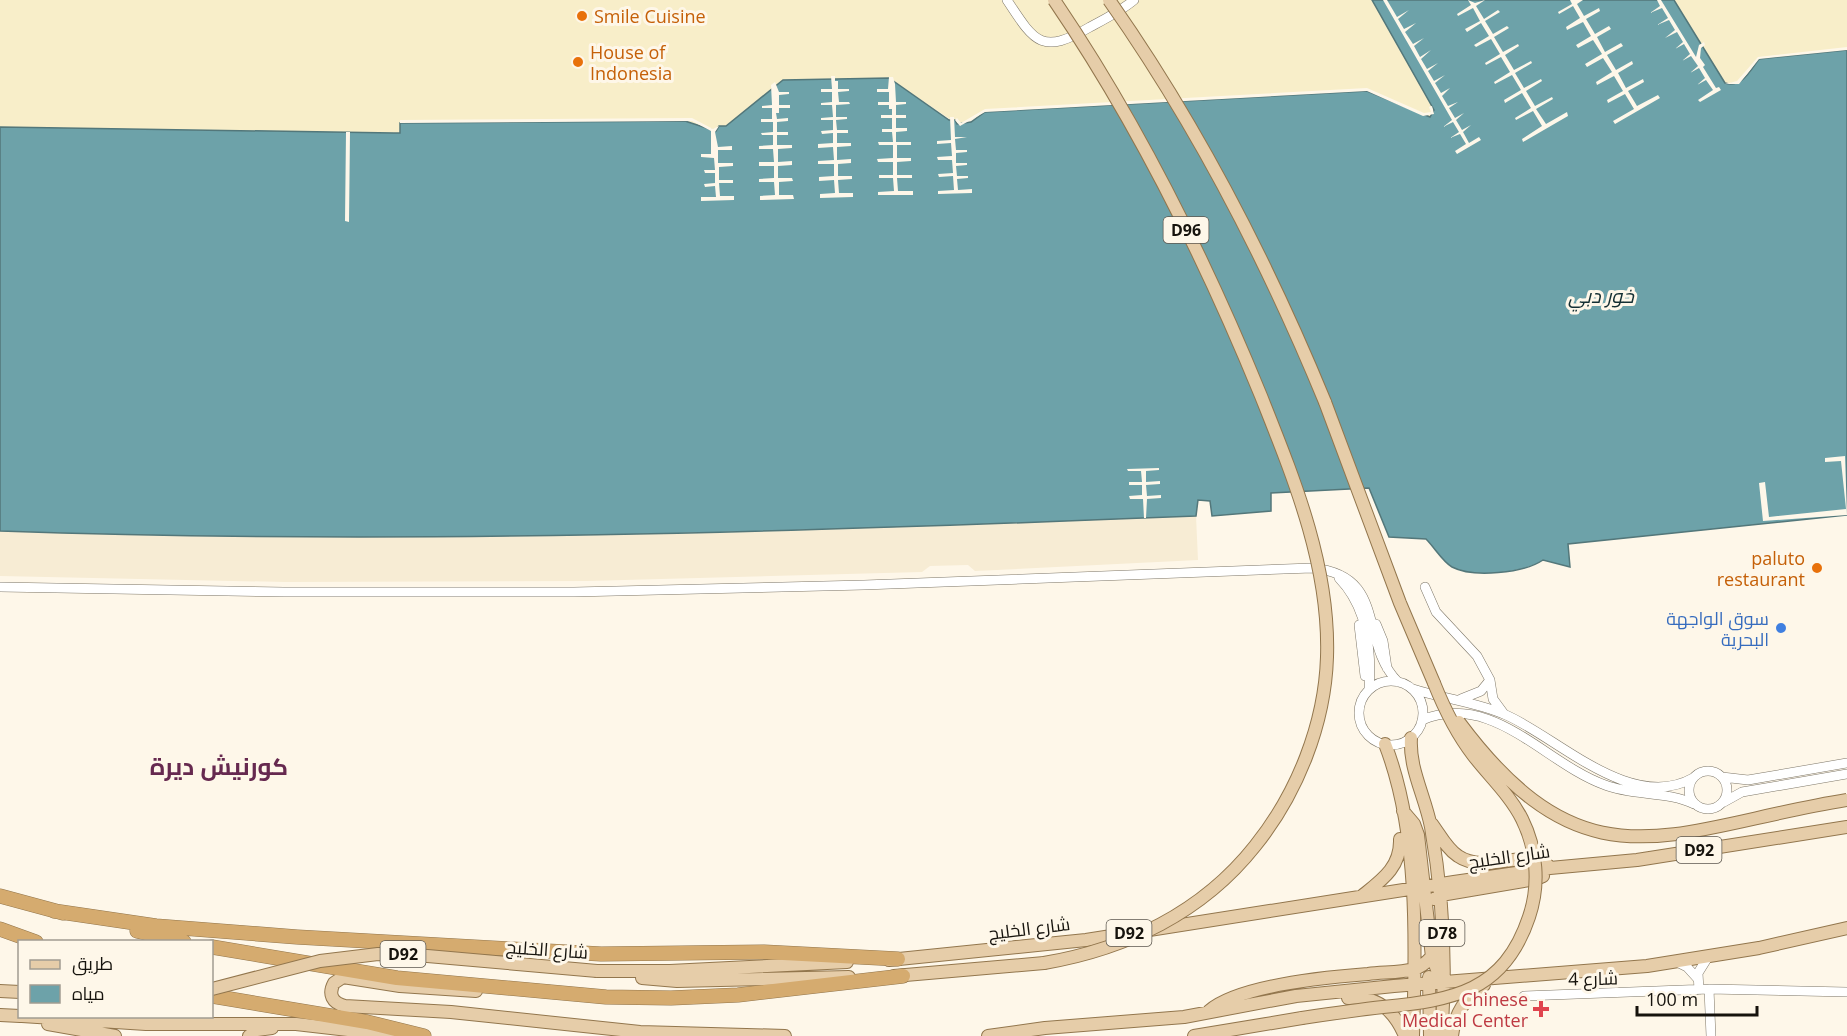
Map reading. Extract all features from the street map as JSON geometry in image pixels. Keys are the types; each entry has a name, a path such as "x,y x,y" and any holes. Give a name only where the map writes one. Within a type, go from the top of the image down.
{"highway":[{"path":"0,896 176,940"},
{"path":"54,911 156,926 297,937 593,954 775,952 898,959"},
{"path":"0,930 30,940"},
{"path":"213,947 352,972 606,997 671,998 804,989 903,976"},
{"path":"213,996 367,1022 424,1036"}],"main road":[{"name":"D96","path":"903,976 1044,963 1101,951 1156,927 1203,897 1239,865 1277,814 1308,749 1322,704 1327,656 1320,580 1311,534 1283,451 1220,302 1170,200 1122,111 1054,0"},
{"path":"1109,0 1168,90 1234,204 1282,302 1325,402 1400,603 1434,683 1457,731 1511,801 1527,831 1536,876 1527,924 1504,963 1487,979 1457,996 1423,1004 1302,1018 1194,1036"},
{"path":"1434,683 1468,734 1517,787 1552,813 1592,831 1635,838 1664,838 1847,800"},
{"path":"1411,738 1413,767 1430,821 1440,890 1426,909 1413,934"},
{"path":"1385,744 1394,769 1403,811 1412,889 1426,909"},
{"path":"1403,811 1416,829 1425,887 1430,958 1430,1036"},
{"path":"1359,898 1390,872 1398,860 1400,853 1399,822 1403,811"},
{"path":"1430,821 1451,851 1464,860 1488,865 1535,858 1543,861 1550,868"},
{"name":"شارع الخليج","path":"213,989 320,961 378,954 416,955 603,971 670,971 898,959 1086,940 1425,887 1440,890 1550,868 1637,860 1847,827"},
{"name":"D78","path":"1412,889 1413,1036"},
{"name":"D78","path":"1440,890 1445,981 1441,1036"},
{"path":"988,1036 1206,1014 1296,996 1430,982 1588,972 1677,962 1847,928"},
{"path":"1206,1014 1223,1001 1242,993 1348,975 1414,969 1430,958 1442,933"},
{"path":"1430,958 1445,981"},
{"path":"603,971 642,979 677,981 903,976"},
{"path":"507,989 479,992 343,977 334,982 330,993 337,1003 345,1006 451,1012 640,1032 785,1036"},
{"path":"1452,1036 1453,1024 1464,1001 1495,978"},
{"path":"0,991 18,992"},
{"path":"1296,996 1319,1001 1358,997 1375,1000 1388,1009 1405,1036"},
{"path":"0,1015 18,1017"},
{"path":"25,1018 75,1030 115,1036"},
{"path":"39,1018 146,1024 296,1024 400,1036"},
{"path":"249,1036 257,1030 296,1024"}],"street":[{"path":"1007,0 1032,35 1051,43 1071,38 1134,0"},
{"path":"0,587 284,592 563,592 876,584 1302,568 1330,571 1353,584 1367,604 1373,619 1377,650 1387,670 1398,682 1413,689 1505,715 1537,732 1583,763 1619,779 1667,786 1693,778 1705,771 1714,772 1722,777 1748,780 1847,763"},
{"path":"1330,571 1348,590 1359,613 1371,651 1367,692 1359,712 1362,724 1371,737 1385,744 1396,744 1411,738 1422,720 1422,703 1413,689"},
{"path":"1425,587 1436,612 1468,643 1490,680 1493,699 1505,715"},
{"path":"1453,699 1475,695 1490,680"},
{"path":"1367,692 1380,683 1398,682"},
{"path":"1422,720 1453,711 1478,717 1518,733 1573,770 1605,785 1640,794 1678,798 1702,809 1712,810 1742,792 1847,774"},
{"path":"1722,777 1728,789 1724,802"},
{"path":"1693,778 1689,791 1694,804"},
{"path":"1697,978 1699,969 1708,957"},
{"path":"1677,962 1692,970 1704,990 1711,1036"},
{"name":"شارع 4","path":"1524,996 1704,990 1847,992"}],"shaded area":[{"path":"1196,516 1198,560 975,571 968,565 930,566 922,572 587,581 285,582 0,576 0,531 594,535"}],"sand":[{"path":"0,0 1372,0 1434,110 1430,117 1367,91 985,112 960,126 889,78 783,80 726,127 719,126 716,131 400,124 400,133 0,127"},
{"path":"1674,0 1847,0 1847,50 1759,59 1739,84 1725,84"}],"water":[{"name":"خور دبي","path":"1372,0 1674,0 1725,83 1731,84 1741,81 1759,59 1847,50 1847,515 1568,544 1570,567 1543,560 1511,571 1485,573 1452,567 1426,539 1389,537 1369,488 1271,493 1271,511 1212,516 1210,501 1198,500 1196,516 897,527 448,537 149,535 0,531 0,127 400,133 400,123 685,121 716,131 719,126 726,126 783,80 889,78 949,120 955,120 957,124 971,122 985,112 1367,91 1430,117 1434,110"}],"pier":[{"path":"1383,0 1387,0 1397,17 1409,10 1398,19 1404,29 1416,23 1405,32 1413,44 1424,38 1414,46 1420,57 1431,50 1421,59 1427,69 1438,63 1428,71 1434,81 1445,75 1435,83 1441,93 1450,88 1442,96 1448,106 1458,102 1449,108 1455,118 1464,113 1456,120 1462,130 1471,125 1463,132 1469,143 1479,137 1481,140 1457,154 1455,151 1466,144 1460,134 1450,138 1459,132 1453,122 1443,127 1452,120"},
{"path":"1468,0 1475,3 1485,0 1476,6 1484,19 1498,10 1500,12 1485,21 1493,34 1507,26 1509,28 1494,37 1503,52 1518,44 1519,46 1505,55 1514,70 1531,61 1532,63 1515,73 1524,88 1541,79 1542,81 1526,91 1535,106 1552,97 1553,99 1536,109 1546,124 1567,112 1568,116 1523,142 1522,139 1542,126 1533,111 1516,120 1515,118 1531,108 1522,93 1505,103 1504,100 1521,90 1512,75 1495,84 1494,82 1510,72 1501,57 1486,65 1485,63 1500,54 1491,39 1476,47 1474,45 1489,36 1481,23 1467,32 1465,29 1480,21 1473,8 1458,16 1457,14 1471,5"},
{"path":"1570,0 1583,0 1577,4 1584,16 1599,8 1600,11 1586,19 1595,34 1609,26 1611,29 1597,37 1605,52 1621,43 1623,46 1607,55 1616,70 1632,61 1633,64 1618,73 1626,88 1643,79 1644,82 1628,91 1637,106 1658,95 1660,98 1615,124 1613,121 1634,109 1625,94 1608,103 1607,100 1623,91 1614,76 1597,85 1596,82 1612,72 1603,58 1587,67 1585,64 1602,54 1593,40 1578,48 1576,45 1591,36 1583,22 1567,30 1566,27 1580,18 1573,6 1559,14 1558,12 1572,4"},
{"path":"1657,0 1661,0 1696,57 1699,45 1704,42 1700,58 1705,65 1703,67 1716,88 1719,87 1721,90 1700,102 1698,100 1713,90 1706,80 1697,85 1705,78 1699,68 1690,73 1698,66 1691,56 1682,61 1690,54 1684,44 1675,49 1683,42 1677,32 1665,38 1675,30 1669,20 1657,25 1668,18 1662,8 1650,13 1660,6"},
{"path":"1847,47 1847,50 1759,59 1739,84 1725,84 1737,81 1758,57"},
{"path":"831,76 835,76 835,81 838,81 838,89 849,89 849,91 838,92 839,102 850,104 836,105 836,117 847,117 847,119 836,120 837,130 848,130 848,133 837,133 837,143 851,143 851,146 837,147 837,160 851,159 851,163 838,164 838,176 852,176 852,179 838,180 839,193 853,193 853,197 820,198 820,194 835,193 834,180 819,181 819,177 834,176 834,164 818,164 818,161 834,160 833,147 818,148 818,144 833,143 833,133 822,134 821,131 833,130 833,120 821,120 821,118 833,117 832,105 821,105 821,103 832,102 832,92 821,92 821,89 832,89"},
{"path":"889,77 893,77 895,84 896,102 906,102 906,104 896,105 896,115 906,115 906,118 896,118 896,128 907,128 907,131 896,132 896,142 911,142 911,145 897,145 897,158 911,158 911,161 897,162 897,175 912,175 912,178 897,178 898,191 913,191 913,195 878,195 878,192 894,191 893,178 879,178 879,175 893,175 893,162 878,162 877,159 893,158 893,145 879,145 878,142 893,142 892,132 882,132 882,129 892,129 892,118 881,118 881,115 892,115 892,109 889,109 889,105 878,105 878,102 889,102 889,92 877,92 877,89 888,89"},
{"path":"775,82 779,92 789,92 789,94 779,95 779,105 790,105 790,108 779,108 779,113 776,113 777,119 788,118 788,121 777,122 777,132 788,132 788,135 777,135 777,145 792,145 792,148 778,149 778,162 792,161 792,165 778,166 778,178 792,178 793,181 779,182 779,195 793,195 794,199 760,200 760,196 775,195 774,182 759,182 759,179 774,178 774,166 759,166 759,162 774,162 773,149 759,149 759,146 773,145 773,135 762,135 761,133 773,132 773,122 761,122 761,119 772,119 772,108 762,108 762,106 772,105 771,85"},
{"path":"1367,88 1424,113 1431,112 1429,107 1432,106 1434,114 1423,116 1367,91 985,112 960,126 955,120 957,118 961,123 985,109"},
{"path":"950,117 954,117 955,137 967,137 955,139 956,150 967,150 967,152 956,153 956,163 967,163 967,165 956,166 957,176 968,176 968,178 957,179 958,190 972,189 972,193 938,194 938,191 954,190 953,176 939,177 938,174 953,173 952,160 938,160 937,157 952,156 951,143 937,144 937,141 951,140"},
{"path":"692,118 713,129 719,126 715,132 718,147 732,146 732,150 718,150 718,163 733,163 733,166 719,167 719,180 733,180 733,183 719,183 720,196 734,196 734,200 701,201 701,197 716,197 715,186 705,187 704,184 715,183 715,173 705,173 704,170 715,170 714,158 701,157 701,154 711,154 711,131 692,121 400,123 400,120"},
{"path":"346,132 350,132 349,222 345,221"},
{"path":"1845,456 1847,515 1763,521 1759,483 1765,482 1769,517 1846,509 1841,461 1825,462 1825,458"},
{"path":"1159,468 1159,470 1146,471 1146,482 1160,481 1160,484 1146,485 1147,496 1161,495 1161,498 1147,499 1146,518 1144,518 1143,499 1130,499 1129,496 1142,495 1142,485 1129,485 1129,482 1142,482 1141,471 1128,471 1127,469"}],"place":[{"name":"Smile Cuisine","path":"582,16"},
{"name":"House of Indonesia","path":"578,62"},
{"name":"paluto restaurant","path":"1817,568"},
{"name":"سوق الواجهة البحرية","path":"1781,628"},
{"name":"Chinese Medical Center","path":"1541,1009"}],"district":[{"name":"كورنيش ديرة","path":"219,765"}]}
